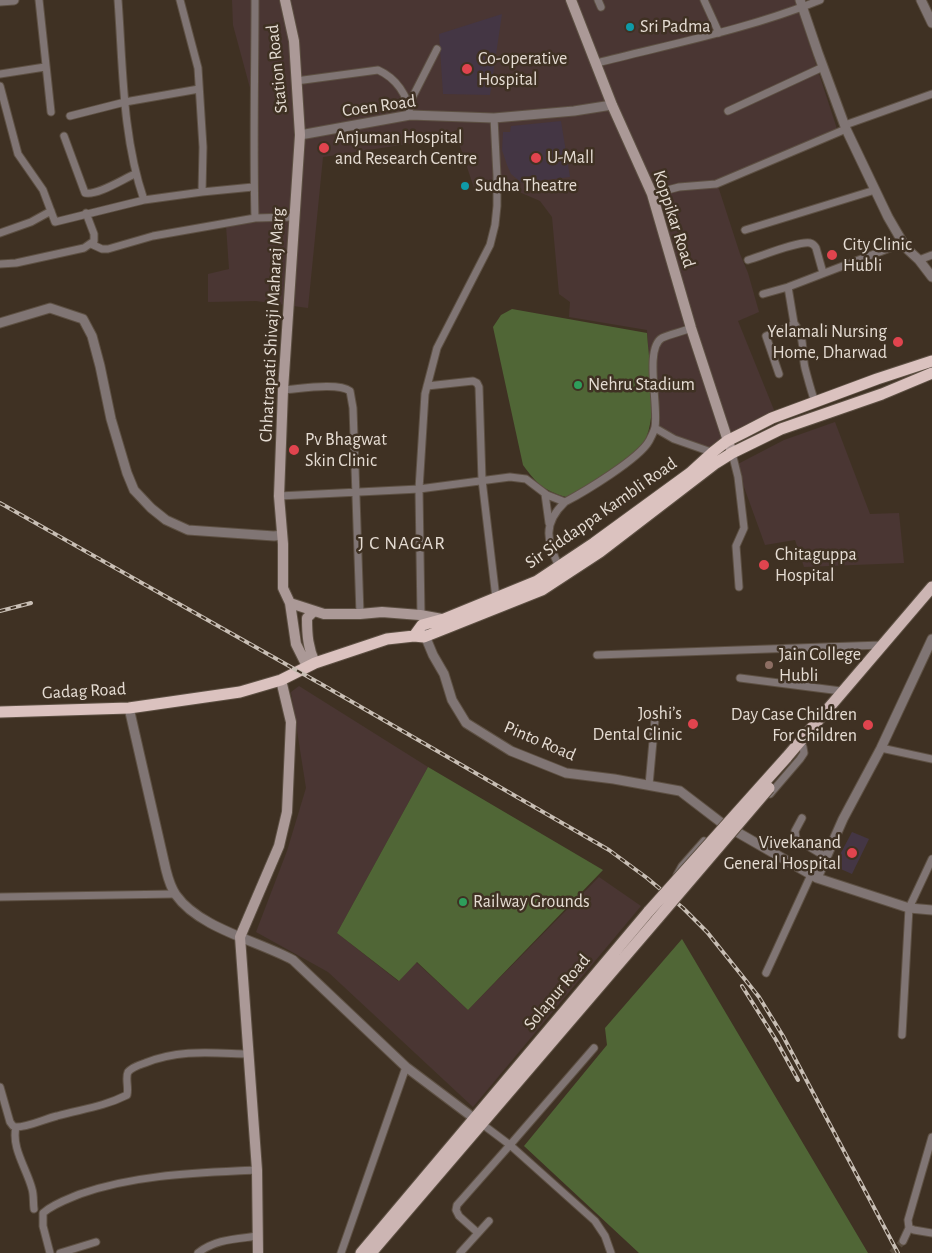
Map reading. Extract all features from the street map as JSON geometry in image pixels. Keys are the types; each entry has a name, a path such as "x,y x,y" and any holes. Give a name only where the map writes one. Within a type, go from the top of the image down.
{"highway":[{"name":"Sir Siddappa Kambli Road","path":"420,628 537,581 690,473 727,442 772,418 877,379 932,361"},
{"name":"Sir Siddappa Kambli Road","path":"420,628 542,590 600,552 729,455 781,428 882,394 932,373"},
{"name":"Gadag Road","path":"0,712 129,708 240,692 281,680 311,665 420,628"},
{"name":"Gadag Road","path":"0,706 128,701 170,702"}],"main road":[{"name":"Station Road","path":"285,0 294,41 300,135"},
{"name":"Koppikar Road","path":"571,0 612,105 652,194 727,442 729,455"},
{"name":"Chhatrapati Shivaji Maharaj Marg","path":"282,535 279,496 293,217 300,135"},
{"path":"282,535 283,588 290,603 296,644 311,665"},
{"path":"801,744 841,692 932,587"},
{"path":"801,744 932,598"},
{"path":"290,603 324,614 382,612 420,628"},
{"path":"311,665 307,618 314,611"},
{"path":"258,1253 257,1170 240,937 280,846 288,812 291,722 281,680"},
{"name":"Solapur Road","path":"361,1253 478,1121 801,744"},
{"name":"Solapur Road","path":"371,1253 478,1121"}],"street":[{"path":"0,1 14,0"},
{"path":"39,0 51,112"},
{"path":"118,0 125,102 135,174 144,200"},
{"path":"180,0 198,68 202,192"},
{"path":"255,0 253,187 255,218"},
{"path":"704,0 718,33"},
{"path":"597,63 718,33 802,4 820,0"},
{"path":"921,0 932,23"},
{"path":"802,4 846,127 875,190 906,248 919,260 932,277"},
{"path":"409,104 437,49"},
{"path":"0,74 45,67"},
{"path":"728,110 823,67"},
{"path":"296,81 378,70 388,75 397,83 409,104 410,115"},
{"path":"0,86 1,96 18,154 43,190 55,222 144,200 253,187"},
{"path":"70,116 125,102 199,89"},
{"path":"652,194 679,187 716,184 846,127 932,94"},
{"name":"Coen Road","path":"300,135 410,115 494,118 574,111 612,105"},
{"path":"420,628 419,489 424,403 437,348 490,245 495,225 497,176 494,118"},
{"path":"64,136 85,193 88,195 135,174"},
{"path":"745,230 875,190"},
{"path":"0,233 31,222 51,211"},
{"path":"0,264 16,263 84,248 91,244 94,241 94,234 86,213"},
{"path":"91,244 102,248 114,248 153,236 255,218 293,217"},
{"path":"748,260 809,243 816,248 823,273"},
{"path":"763,294 788,287 903,243"},
{"path":"919,260 932,255"},
{"path":"788,287 794,323 800,331 803,341 802,353 815,402"},
{"path":"0,323 50,308 83,319 94,344 111,419 134,490 151,508 166,520 188,530 282,535"},
{"path":"779,374 766,336 790,327 794,323"},
{"path":"549,523 555,511 565,502 612,473 640,452 648,442 655,428 656,414 654,345 662,338 691,328"},
{"path":"427,386 473,381 479,387 482,480 496,598"},
{"path":"284,390 334,387 346,388 350,391 353,408 360,614"},
{"path":"655,428 674,440 729,455 738,477 744,528 736,546 739,587"},
{"path":"279,496 419,489 510,477 526,479 545,494 565,502"},
{"path":"545,494 549,536 559,567"},
{"name":"Pinto Road","path":"420,628 432,655 444,674 452,700 466,724 511,751 566,773 680,791 733,830 814,876 909,908 932,910"},
{"path":"766,973 814,876 826,857 843,819 881,748 932,639"},
{"path":"597,655 882,645"},
{"path":"740,678 841,692"},
{"path":"129,708 166,870 174,894 187,909 240,937 277,951 293,960 406,1067 510,1145 596,1221 605,1236 611,1253"},
{"path":"649,786 655,718"},
{"path":"792,743 801,744 804,753 800,759 733,830 690,887 678,887 682,866 721,822 792,743"},
{"path":"881,748 932,759"},
{"path":"802,818 795,830 796,839 826,857"},
{"path":"902,1035 909,908 932,859"},
{"path":"0,897 174,894"},
{"path":"478,1233 459,1216 456,1210 458,1206 594,1048"},
{"path":"0,1088 10,1122 16,1127 86,1111 127,1095 127,1076 129,1071 134,1067 160,1057 193,1052 248,1054"},
{"path":"341,1253 406,1067"},
{"path":"16,1127 14,1135 32,1190 34,1209"},
{"path":"903,1241 910,1228 908,1220 930,1153 932,1138"},
{"path":"50,1253 43,1226 43,1213 68,1198 102,1186 138,1178 257,1170"},
{"path":"460,1253 489,1221"},
{"path":"910,1228 932,1233"},
{"path":"198,1253 211,1244 258,1236"},
{"path":"60,1253 96,1242"}],"shaded area":[{"path":"232,0 795,0 837,129 716,180 748,273 759,312 738,321 774,410 720,444 706,449 676,438 653,422 647,330 569,317 570,302 559,294 552,217 540,201 510,188 474,188 456,134 457,130 427,141 323,157 308,308 256,301 208,302 208,274 229,269 226,225 260,222 253,158 253,99 233,25"},
{"name":"Co-operative Hospital","path":"502,14 490,95 443,94 439,34"},
{"name":"U-Mall","path":"561,121 570,177 522,183 511,174 507,165 502,150 503,132 510,132 511,126"},
{"path":"835,422 870,514 899,513 904,563 804,567 795,540 765,545 736,465 784,440"},
{"path":"299,686 428,767 337,933 398,981 416,962 468,1010 599,877 641,906 473,1107 328,972 256,932 287,851 306,788 291,692"},
{"name":"Vivekanand General Hospital","path":"852,832 869,839 852,874 834,866"}],"green space":[{"name":"Nehru Stadium","path":"512,309 647,333 652,409 646,438 640,450 581,491 566,497 541,486 523,465 493,327 501,315"},
{"name":"Railway Grounds","path":"428,767 603,870 468,1010 417,962 399,981 337,933"},
{"path":"682,939 868,1253 639,1253 524,1146 607,1045 605,1028"}],"tunnel":[{"path":"892,1253 903,1241"}],"railway":[{"path":"0,503 321,684 609,850 683,908 707,932 759,997 783,1036 898,1253"},
{"path":"0,611 31,603"},
{"path":"742,986 776,1040 798,1080"}],"place":[{"name":"Sri Padma","path":"630,27"},
{"name":"Co-operative Hospital","path":"467,69"},
{"name":"Anjuman Hospital and Research Centre","path":"324,148"},
{"name":"U-Mall","path":"536,158"},
{"name":"Sudha Theatre","path":"465,186"},
{"name":"City Clinic Hubli","path":"832,255"},
{"name":"Yelamali Nursing Home, Dharwad","path":"898,342"},
{"name":"Nehru Stadium","path":"578,385"},
{"name":"Pv Bhagwat Skin Clinic","path":"294,450"},
{"name":"Chitaguppa Hospital","path":"764,565"},
{"name":"Jain College Hubli","path":"769,665"},
{"name":"Joshi’s Dental Clinic","path":"693,724"},
{"name":"Day Case Children For Children","path":"868,725"},
{"name":"Vivekanand General Hospital","path":"852,853"},
{"name":"Railway Grounds","path":"463,902"}],"district":[{"name":"J C NAGAR","path":"402,543"}]}
